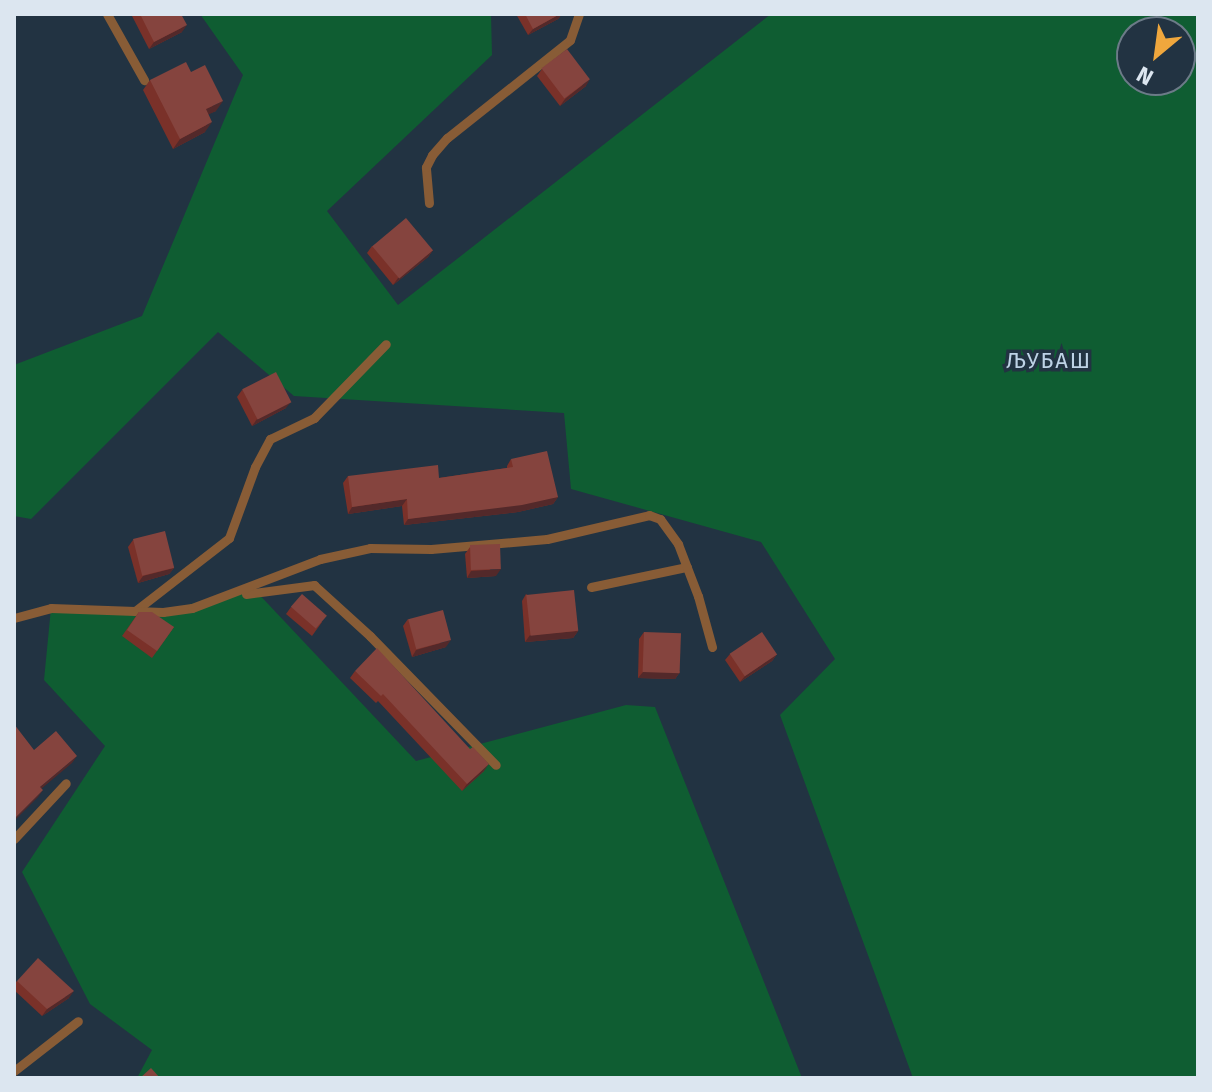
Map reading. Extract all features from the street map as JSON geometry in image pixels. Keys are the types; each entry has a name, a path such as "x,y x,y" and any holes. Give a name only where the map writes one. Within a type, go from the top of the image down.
{"lane":[{"path":"107,14 144,80"},
{"path":"429,203 426,167 432,155 447,138 570,40 579,14"},
{"path":"135,611 229,538 255,467 270,439 314,418 386,344"},
{"path":"14,618 51,608 135,611 192,608 320,559 370,548 431,549 547,539 649,515 660,519 669,529 687,567 712,647"},
{"path":"591,587 687,567"},
{"path":"218,600 284,586 314,585 360,626 496,765"},
{"path":"14,839 66,783"},
{"path":"14,1071 78,1021"}],"green space":[{"path":"200,14 491,14 492,55 327,211 398,305 771,14 1198,14 1198,1078 913,1078 780,715 835,659 761,542 571,489 564,413 294,396 218,332 31,519 14,516 14,365 142,316 243,75"},
{"path":"252,587 416,761 626,705 655,707 802,1078 137,1078 152,1050 90,1004 22,872 105,746 44,680 51,608 163,612"}],"building":[{"path":"140,14 181,14 187,25 154,42"},
{"path":"525,14 560,14 533,29"},
{"path":"567,49 590,79 564,99 541,68"},
{"path":"186,62 191,72 205,65 223,101 206,109 212,122 180,139 150,80"},
{"path":"406,218 433,250 399,278 372,246"},
{"path":"276,372 291,402 258,420 242,389"},
{"path":"547,451 558,497 522,505 408,519 407,499 352,507 348,476 438,465 439,478 513,467 511,459"},
{"path":"165,531 174,568 142,576 133,539"},
{"path":"500,544 501,569 471,570 470,545"},
{"path":"574,590 578,631 531,636 526,595"},
{"path":"302,594 327,616 316,628 291,607"},
{"path":"443,610 451,640 416,649 408,619"},
{"path":"139,612 152,612 174,627 157,651 127,630"},
{"path":"644,632 681,633 680,673 643,672"},
{"path":"762,632 777,654 745,676 730,654"},
{"path":"377,648 470,749 473,747 489,764 467,784 383,694 381,696 355,671"},
{"path":"14,724 34,750 56,731 77,756 40,787 43,790 14,819"},
{"path":"38,958 74,991 47,1009 17,981"},
{"path":"151,1068 160,1078 140,1078"}],"district":[{"name":"ЉУБАШ","path":"1049,361"}]}
